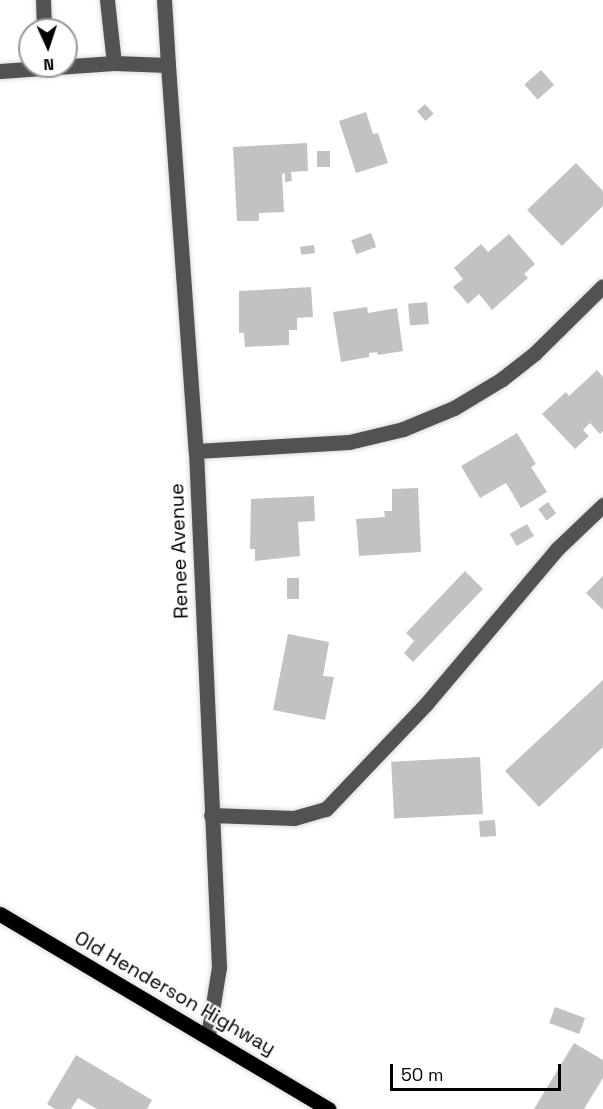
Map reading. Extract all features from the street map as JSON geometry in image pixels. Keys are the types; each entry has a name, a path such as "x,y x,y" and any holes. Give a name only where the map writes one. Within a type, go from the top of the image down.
{"main road":[{"name":"Old Henderson Highway","path":"0,914 329,1109"}],"street":[{"path":"43,0 44,18"},
{"path":"108,0 114,63"},
{"name":"Renee Avenue","path":"164,0 196,451 219,967 208,1036"},
{"path":"78,65 114,63 168,65"},
{"path":"0,71 18,69"},
{"path":"196,451 349,442 403,429 454,408 502,379 535,352 603,286"},
{"path":"211,815 294,818 326,809 426,704 557,549 603,504"}],"building":[{"path":"541,70 554,85 538,100 524,84"},
{"path":"425,104 434,114 426,121 417,111"},
{"path":"366,112 373,134 378,133 388,163 356,173 339,121"},
{"path":"307,143 308,171 291,172 292,181 285,182 285,173 282,174 284,212 259,213 259,221 237,221 233,147"},
{"path":"317,151 330,151 330,167 317,167"},
{"path":"576,163 603,191 603,206 562,246 527,210"},
{"path":"371,233 376,247 356,254 351,240"},
{"path":"509,234 535,264 524,274 528,278 492,310 479,294 468,304 453,287 463,279 454,268 481,244 488,252"},
{"path":"314,245 315,253 301,255 300,247"},
{"path":"311,287 313,317 297,318 297,330 289,330 289,345 245,347 244,333 239,333 239,291"},
{"path":"427,302 429,324 410,326 408,304"},
{"path":"367,307 368,313 397,308 403,351 378,355 377,352 369,353 369,357 341,362 333,312"},
{"path":"597,370 603,377 603,431 600,434 590,423 583,430 589,436 575,449 542,414 566,392 569,396"},
{"path":"517,433 536,464 531,467 547,492 521,508 506,483 480,498 461,466"},
{"path":"418,488 421,552 359,556 356,519 385,517 384,511 392,511 392,489"},
{"path":"314,496 315,521 298,522 300,556 255,561 255,549 250,549 251,499"},
{"path":"548,502 556,513 547,520 538,509"},
{"path":"527,524 534,536 517,546 510,534"},
{"path":"465,571 483,589 413,662 404,653 414,641 406,633"},
{"path":"603,576 603,610 586,593"},
{"path":"287,578 299,578 299,599 287,599"},
{"path":"288,634 329,642 323,676 334,677 325,720 273,710"},
{"path":"603,680 603,747 539,807 505,771"},
{"path":"480,757 483,814 394,819 391,762"},
{"path":"495,820 496,836 480,837 479,821"},
{"path":"555,1007 585,1018 579,1034 549,1023"},
{"path":"574,1043 603,1060 603,1078 584,1109 534,1109"},
{"path":"76,1055 152,1100 147,1109 97,1109 78,1098 71,1109 55,1109 47,1104"}]}
